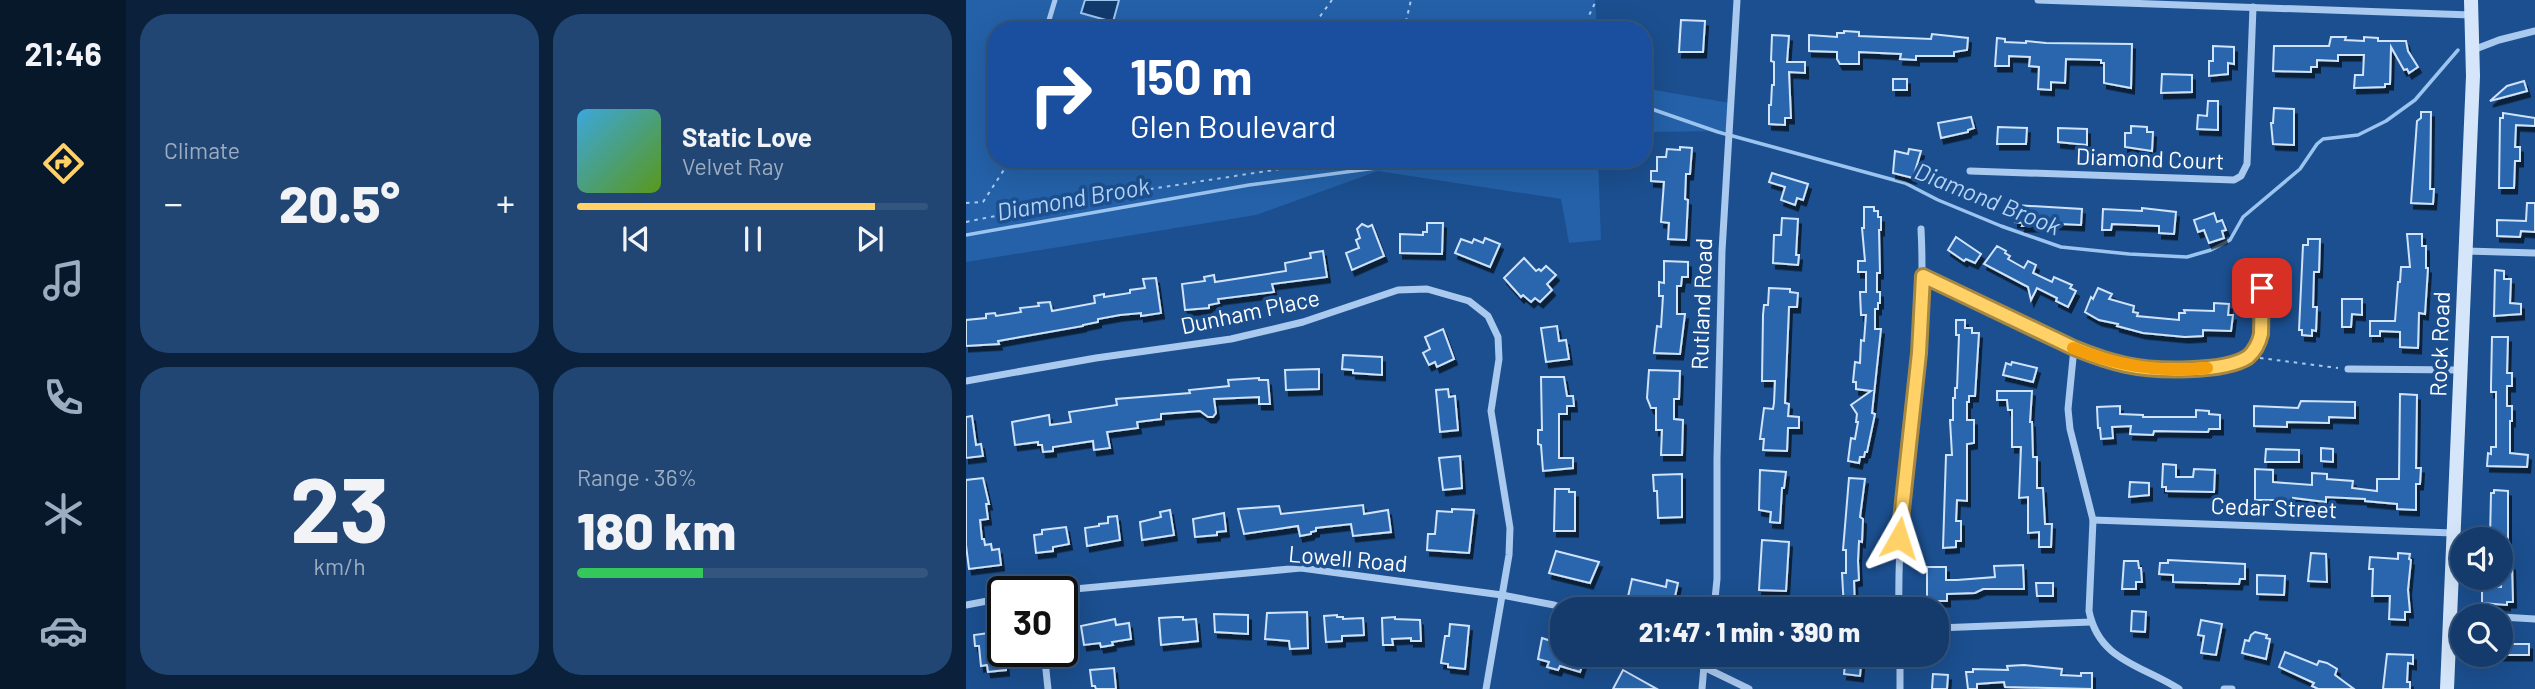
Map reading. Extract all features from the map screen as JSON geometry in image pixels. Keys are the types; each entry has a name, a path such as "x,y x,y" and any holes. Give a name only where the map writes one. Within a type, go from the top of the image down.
{"street":[{"name":"Rutland Road","path":"1715,597 1722,251 1737,0"},
{"path":"2038,0 2253,7 2471,7"},
{"name":"Diamond Court","path":"1970,171 2234,180 2241,176 2247,164 2253,7"},
{"name":"Rock Road","path":"2454,527 2466,251 2471,7"},
{"path":"2472,50 2535,31"},
{"path":"1899,597 1899,538 1919,353 1923,276 1921,229"},
{"path":"2466,251 2535,254"},
{"path":"1923,276 2074,348 2099,358 2151,369 2205,368 2249,356 2261,334 2262,288"},
{"name":"Dunham Place","path":"966,381 1096,358 1231,339 1303,322 1398,290 1414,288 1439,291 1469,301 1479,307 1499,337 1492,419 1510,528 1509,555 1486,689"},
{"path":"2074,348 2068,409 2070,429 2093,520 2089,611 2091,622 2096,633 2113,653 2179,689"},
{"path":"2348,369 2461,370"},
{"name":"Cedar Street","path":"2093,520 2450,533"},
{"name":"Lowell Road","path":"1078,589 1301,568 1502,595 1550,604"},
{"path":"966,605 987,601"},
{"path":"2513,618 2535,619"},
{"path":"1949,628 2091,622"},
{"path":"1046,667 1048,689"},
{"path":"1702,667 1702,689"},
{"path":"1704,667 1749,689"},
{"path":"1900,667 1900,689"},
{"name":"Rock Road","path":"2447,689 2450,667"},
{"path":"2224,689 2232,689"}],"lane":[{"path":"1049,21 1055,0"}],"path":[{"path":"1317,21 1332,0"},
{"path":"1406,21 1411,0"},
{"path":"1586,21 1594,0"},
{"path":"966,203 983,202 1006,168"},
{"path":"966,222 1054,204 1287,168"},
{"path":"2249,356 2348,369"}],"shaded area":[{"path":"966,0 1595,0 1596,21 987,21 987,168 1598,168 1601,240 1569,243 1561,199 1378,171 1256,215 966,262"},
{"path":"1085,0 1119,0 1113,21 1081,13"},
{"path":"1652,90 1730,103 1728,131 1652,132"}],"building":[{"path":"1681,20 1705,21 1703,52 1679,52"},
{"path":"1859,32 1859,36 1931,39 1932,34 1968,38 1967,50 1954,52 1954,56 1916,56 1916,60 1900,59 1901,54 1859,52 1859,64 1840,64 1837,52 1809,51 1809,35 1837,37 1837,33"},
{"path":"1772,35 1789,36 1787,62 1805,62 1805,73 1789,72 1791,118 1785,118 1785,125 1769,124 1769,105 1774,85"},
{"path":"2331,37 2346,37 2345,40 2364,41 2364,37 2378,38 2378,41 2406,41 2408,51 2418,67 2409,73 2407,69 2404,70 2391,47 2390,84 2385,84 2385,87 2354,88 2355,75 2363,75 2364,55 2338,55 2338,61 2317,60 2317,67 2311,67 2311,72 2273,71 2274,46 2329,46"},
{"path":"1997,38 2005,39 2005,42 2026,43 2132,44 2131,88 2104,83 2104,63 2101,63 2101,60 2066,59 2065,83 2051,82 2051,90 2038,89 2039,67 2029,66 2030,57 2009,56 2009,66 1995,66"},
{"path":"2213,46 2234,47 2234,64 2228,63 2228,74 2209,76"},
{"path":"2162,74 2192,75 2192,92 2161,93"},
{"path":"1893,79 1907,79 1907,90 1893,90"},
{"path":"2524,81 2527,91 2490,101 2507,86"},
{"path":"2208,101 2218,101 2218,130 2197,129 2198,115 2207,116"},
{"path":"2274,108 2294,109 2294,145 2273,144 2271,123"},
{"path":"2421,112 2431,112 2430,189 2434,189 2433,204 2411,203 2417,121 2421,118"},
{"path":"2503,113 2535,118 2535,126 2516,125 2515,147 2520,147 2520,161 2515,161 2514,188 2499,188 2500,118 2503,118"},
{"path":"1971,117 1974,128 1941,138 1938,123"},
{"path":"2131,126 2147,127 2147,132 2153,132 2152,151 2125,147 2125,133 2131,133"},
{"path":"1998,127 2027,128 2026,144 1997,144"},
{"path":"2058,128 2087,129 2087,145 2058,142"},
{"path":"1680,147 1692,148 1690,174 1686,174 1686,240 1668,239 1669,223 1661,222 1664,182 1651,181 1651,171 1657,171 1657,157 1666,157 1667,149 1680,150"},
{"path":"1909,149 1921,151 1913,178 1893,173 1895,151 1908,154"},
{"path":"1772,173 1808,184 1803,200 1797,198 1795,205 1781,200 1785,187 1769,182"},
{"path":"2527,203 2535,203 2535,232 2521,231 2520,237 2497,236 2497,220 2526,221"},
{"path":"2015,205 2082,209 2081,225 2041,223 2041,226 2022,226 2023,223 2015,222"},
{"path":"1864,207 1874,207 1874,211 1878,211 1878,217 1881,217 1880,273 1877,273 1880,303 1878,309 1875,309 1875,329 1881,329 1872,413 1875,414 1867,452 1864,457 1860,457 1859,463 1848,461 1851,438 1855,439 1858,422 1857,414 1851,405 1871,391 1856,389 1856,382 1853,382 1855,362 1860,363 1866,315 1861,315 1860,292 1866,292 1866,272 1858,272 1858,261 1865,261 1862,228"},
{"path":"2142,208 2176,212 2174,234 2159,233 2159,226 2112,224 2111,230 2102,230 2103,209 2142,211"},
{"path":"2214,213 2217,222 2222,220 2226,230 2222,231 2224,238 2209,243 2204,230 2198,232 2194,220"},
{"path":"1782,218 1798,219 1798,265 1773,263 1774,235 1781,235"},
{"path":"1427,223 1443,223 1442,254 1400,253 1400,234 1423,235 1423,232 1427,232"},
{"path":"1362,224 1368,227 1372,225 1384,256 1352,270 1346,253 1359,248 1356,240 1360,238 1357,229"},
{"path":"2407,234 2422,234 2422,246 2426,246 2428,268 2425,314 2419,313 2418,348 2400,347 2400,332 2380,331 2380,336 2370,336 2370,321 2395,321 2401,267 2410,267"},
{"path":"1956,237 1981,254 1975,263 1966,259 1964,261 1948,250"},
{"path":"1485,238 1500,244 1490,267 1455,253 1461,239 1472,243 1474,239 1483,243"},
{"path":"2308,239 2320,239 2319,272 2314,272 2313,307 2317,307 2316,331 2312,330 2312,336 2302,335 2302,330 2299,330 2303,245 2308,245"},
{"path":"1997,246 2006,251 2010,256 2008,259 2024,268 2028,261 2036,265 2033,273 2052,282 2054,277 2072,285 2070,288 2076,291 2068,307 2037,288 2031,300 2028,287 1984,264"},
{"path":"1323,251 1327,277 1272,284 1274,292 1218,299 1219,303 1209,305 1209,308 1185,310 1182,284 1205,281 1204,277 1214,275 1215,282 1286,271 1285,263 1311,258 1310,253"},
{"path":"1524,258 1536,271 1541,271 1546,266 1556,275 1547,284 1552,290 1540,302 1535,298 1531,302 1523,295 1521,297 1504,278"},
{"path":"1664,261 1688,262 1688,277 1682,277 1681,286 1677,286 1677,314 1685,314 1680,354 1654,353 1657,326 1661,327 1663,296 1659,296 1659,282 1664,283"},
{"path":"2495,270 2504,271 2504,279 2511,279 2510,303 2521,304 2521,314 2494,316"},
{"path":"1156,278 1161,313 1120,315 1098,319 1098,322 1083,326 998,341 999,344 966,346 966,320 986,318 986,314 995,313 996,316 1021,312 1020,308 1039,306 1038,303 1050,302 1052,311 1095,303 1094,296 1130,293 1130,290 1145,288 1143,279"},
{"path":"1769,288 1790,289 1790,292 1798,293 1797,307 1789,307 1785,403 1789,404 1788,416 1799,417 1799,428 1788,428 1787,451 1763,450 1764,439 1760,439 1764,408 1773,409 1774,403 1775,381 1762,381 1763,315 1764,305 1768,305"},
{"path":"2098,288 2112,294 2109,299 2134,306 2133,312 2138,313 2137,316 2179,320 2179,313 2185,313 2184,310 2214,311 2214,303 2229,304 2228,315 2233,315 2231,331 2203,330 2203,336 2185,337 2143,333 2117,326 2118,324 2099,320 2085,312"},
{"path":"2342,299 2362,299 2362,315 2352,314 2351,327 2342,327"},
{"path":"1956,320 1965,320 1965,328 1972,328 1972,333 1979,333 1975,396 1969,396 1967,402 1967,420 1974,420 1974,443 1967,444 1967,501 1957,500 1956,521 1961,521 1961,541 1956,541 1956,547 1943,548 1946,455 1952,455 1950,420 1953,420 1953,398 1957,388 1959,335 1956,335"},
{"path":"1557,326 1559,341 1566,340 1569,359 1546,362 1541,328"},
{"path":"1443,329 1454,359 1437,367 1435,362 1429,365 1423,353 1430,349 1425,337"},
{"path":"2492,337 2508,337 2507,373 2512,373 2512,386 2507,386 2507,406 2512,406 2510,453 2528,455 2527,467 2487,466 2488,453 2491,454 2491,447 2496,447 2496,392 2491,392"},
{"path":"1343,355 1382,357 1382,375 1353,373 1353,370 1342,369"},
{"path":"2012,362 2037,368 2033,382 2003,375 2006,363 2011,365"},
{"path":"1319,369 1319,389 1286,390 1285,370"},
{"path":"1649,370 1680,371 1679,399 1674,399 1674,419 1683,420 1682,455 1661,455 1662,430 1656,430 1656,408 1651,408 1647,398"},
{"path":"1541,377 1564,377 1567,396 1573,396 1574,406 1567,406 1567,414 1559,414 1559,458 1573,458 1573,468 1543,471 1541,445 1538,444 1538,430 1542,430"},
{"path":"1228,380 1268,380 1270,404 1259,404 1259,397 1214,399 1216,413 1213,417 1200,411 1161,414 1161,419 1137,422 1138,428 1107,432 1110,448 1094,450 1093,441 1053,447 1053,451 1043,452 1042,445 1038,445 1038,442 1015,445 1012,422 1049,415 1050,425 1071,422 1069,412 1117,405 1116,399 1190,393 1189,390 1229,386"},
{"path":"1448,389 1449,397 1455,396 1458,430 1440,432 1436,390"},
{"path":"1997,391 2032,391 2030,422 2033,457 2037,457 2037,488 2043,488 2045,524 2052,524 2051,547 2039,547 2039,532 2028,533 2028,497 2019,498 2021,447 2012,447 2012,410 2008,410 2007,400 1997,400"},
{"path":"2400,394 2417,395 2416,468 2421,468 2420,484 2416,484 2416,510 2397,509 2397,504 2365,499 2326,497 2326,502 2293,498 2255,500 2255,469 2273,470 2273,482 2312,485 2312,473 2327,474 2327,479 2353,481 2352,488 2377,491 2377,479 2399,479"},
{"path":"2301,401 2355,402 2355,418 2329,417 2329,423 2287,422 2287,427 2254,426 2254,406 2298,408"},
{"path":"2120,406 2120,414 2143,417 2196,417 2196,410 2209,411 2209,414 2220,415 2220,429 2209,429 2208,432 2154,431 2153,435 2130,434 2131,426 2112,427 2113,438 2101,439 2097,407"},
{"path":"972,416 976,445 981,444 983,456 966,458 966,417"},
{"path":"2321,448 2333,449 2333,462 2321,461"},
{"path":"2266,449 2299,450 2299,462 2265,462"},
{"path":"1460,456 1462,488 1443,490 1439,458"},
{"path":"2163,464 2176,465 2176,477 2193,477 2194,469 2215,470 2214,492 2166,491 2166,487 2162,487"},
{"path":"1760,470 1786,472 1782,488 1780,523 1770,522 1771,512 1759,510"},
{"path":"1682,474 1682,517 1658,518 1657,491 1654,491 1653,475"},
{"path":"983,478 989,504 986,504 988,519 980,520 982,539 985,545 991,544 992,550 999,549 1001,565 969,569 966,545 966,480"},
{"path":"1849,478 1865,479 1860,517 1863,519 1862,542 1859,541 1859,580 1854,581 1855,597 1843,597 1842,573 1846,573 1846,550 1843,550"},
{"path":"2130,482 2149,483 2149,495 2129,497"},
{"path":"1555,489 1575,492 1575,531 1554,531"},
{"path":"2494,490 2508,491 2508,527 2490,527 2491,493 2494,493"},
{"path":"1363,505 1364,514 1388,510 1391,532 1353,536 1351,524 1316,528 1311,534 1300,536 1298,526 1244,534 1238,509 1279,506 1281,514"},
{"path":"1452,509 1474,510 1469,553 1427,550 1428,534 1435,534 1437,511 1452,512"},
{"path":"1170,510 1174,535 1142,540 1140,522 1161,517 1160,512"},
{"path":"1224,513 1226,531 1217,532 1217,535 1195,537 1193,519"},
{"path":"1117,516 1120,540 1087,546 1085,528 1108,523 1108,517"},
{"path":"1066,527 1069,544 1053,547 1053,551 1036,553 1034,535 1042,534 1042,530"},
{"path":"1762,540 1789,542 1786,591 1759,590"},
{"path":"1556,551 1599,562 1590,583 1549,573"},
{"path":"2311,553 2326,554 2327,582 2308,581"},
{"path":"2398,553 2410,554 2411,560 2408,590 2410,612 2405,612 2405,620 2389,619 2390,596 2372,596 2373,569 2369,569 2370,557 2398,559"},
{"path":"2168,560 2245,564 2245,579 2240,579 2239,584 2173,582 2173,575 2159,574 2160,563 2168,563"},
{"path":"2124,561 2138,561 2141,568 2142,582 2136,582 2136,589 2122,589"},
{"path":"2023,565 2024,589 1983,589 1975,593 1947,594 1947,597 1927,597 1927,567 1946,567 1946,580 1957,580 1995,577 1994,566"},
{"path":"2257,575 2285,576 2284,595 2257,594"},
{"path":"1632,579 1666,587 1667,580 1678,583 1675,597 1628,597"},
{"path":"2036,583 2053,583 2053,596 2037,596"},
{"path":"2482,590 2513,590 2513,602 2482,603"},
{"path":"2132,611 2146,612 2145,632 2131,631"},
{"path":"1307,612 1308,648 1290,649 1289,641 1265,639 1267,613"},
{"path":"1214,614 1248,615 1248,634 1215,632"},
{"path":"1337,615 1343,619 1363,618 1364,635 1342,636 1342,641 1326,642 1324,616"},
{"path":"1183,617 1183,620 1196,619 1198,641 1161,645 1159,618"},
{"path":"1382,618 1420,620 1421,641 1411,641 1411,638 1392,639 1393,645 1383,645"},
{"path":"1115,619 1116,625 1129,623 1131,639 1101,647 1100,643 1084,645 1081,626"},
{"path":"2201,620 2222,624 2216,655 2201,653 2204,636 2198,635"},
{"path":"1450,624 1469,626 1465,669 1448,667 1448,664 1441,663 1445,636 1449,636"},
{"path":"2255,632 2267,635 2266,638 2270,639 2266,659 2242,653 2245,640 2249,641"},
{"path":"987,633 987,665 981,666 979,646 975,646 974,635"},
{"path":"1542,638 1550,641 1550,667 1560,667 1558,670 1547,667 1549,662 1538,659"},
{"path":"2513,644 2529,644 2529,655 2513,655"},
{"path":"2285,652 2317,665 2319,661 2327,663 2337,669 2335,675 2354,689 2318,689 2312,686 2314,683 2279,667"},
{"path":"2387,654 2413,655 2413,664 2408,663 2407,682 2410,682 2410,689 2383,689"},
{"path":"2007,666 2062,669 2061,675 2081,676 2081,673 2092,673 2092,689 2005,687 2004,682 1977,684 1977,689 1968,689 1966,672 1973,672 1973,669 2008,670"},
{"path":"987,667 1006,667 1006,670 988,672"},
{"path":"1563,667 1582,667 1580,672"},
{"path":"1845,667 1861,667 1860,676 1844,674"},
{"path":"1114,668 1116,689 1096,689 1092,686 1090,670"},
{"path":"1623,670 1657,689 1613,689"},
{"path":"1933,674 1948,675 1947,689 1932,689"}],"waterway":[{"name":"Diamond Brook","path":"1652,109 1718,132 1905,183 2001,226 2061,247 2187,257 2211,250 2230,240 2243,217 2300,169 2323,139 2358,135 2386,121 2415,100 2458,50"},
{"name":"Diamond Brook","path":"966,235 1249,185 1376,168"}],"slow traffic":[{"path":"2073,348 2099,358 2151,369 2207,368"}],"route":[{"path":"1899,538 1919,353 1923,276 2074,348 2099,358 2151,369 2205,368 2249,356 2261,334 2262,288"}]}
